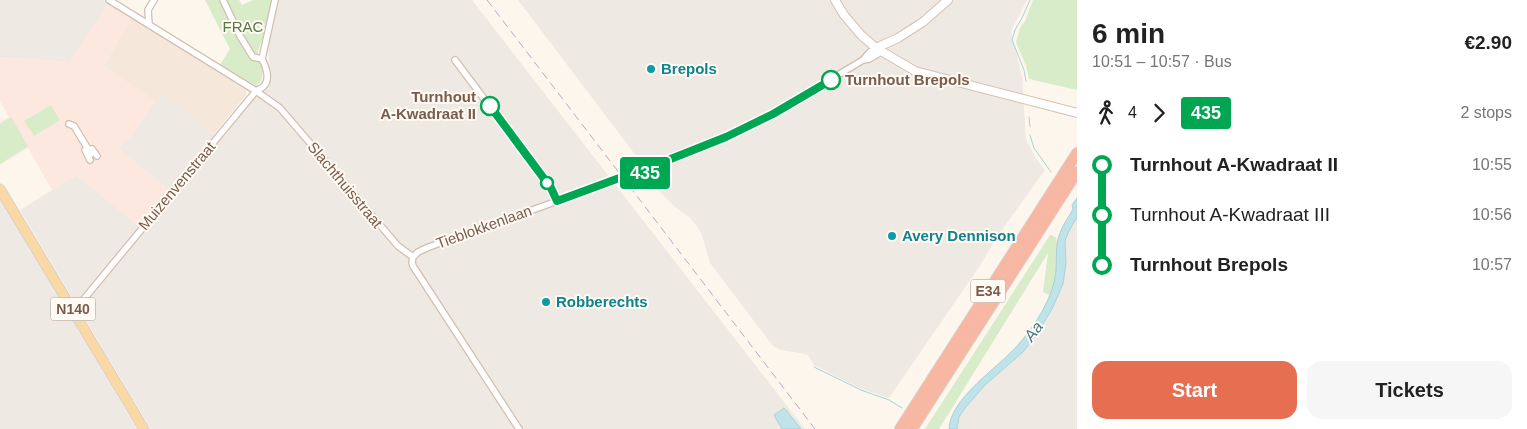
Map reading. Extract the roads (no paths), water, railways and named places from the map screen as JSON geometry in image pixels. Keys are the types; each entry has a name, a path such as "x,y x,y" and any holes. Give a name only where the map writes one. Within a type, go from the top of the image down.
{"highway":[{"name":"E34","path":"900,429 1077,153"},
{"name":"E34","path":"912,429 1077,172"}],"main road":[{"name":"N140","path":"0,189 144,429"}],"street":[{"name":"Slachthuisstraat","path":"109,0 256,91 280,108 398,246 413,257 413,266 518,429"},
{"path":"149,25 148,10 154,0"},
{"path":"223,0 240,36 253,57 262,59"},
{"name":"Muizenvenstraat","path":"74,311 256,91 264,86 268,78 262,59 275,0"},
{"path":"835,0 844,15 862,36 878,50 915,71 1074,112"},
{"path":"878,50 923,22 948,0"},
{"path":"134,15 148,10"},
{"name":"Tieblokkenlaan","path":"413,257 418,252 429,247 630,174 642,174 649,171 653,166 726,137 773,114 864,60 870,52 878,50"},
{"path":"455,60 551,188 557,201"},
{"path":"69,124 74,126 97,156"},
{"path":"89,147 83,153 89,161 84,150 86,150 90,155 89,147"}],"water":[{"path":"1077,198 1077,217 1065,241 1066,263 1063,284 1052,309 1037,334 1023,352 985,385 965,408 959,417 957,429 949,429 951,417 966,395 1010,354 1043,310 1054,281 1058,237"},
{"path":"784,408 801,429 782,429 774,415"}],"waterway":[{"name":"Aa","path":"1026,81 1024,70 1012,40 1030,0"},
{"name":"Aa","path":"1029,117 1030,127"},
{"name":"Aa","path":"1030,135 1034,148 1051,172"},
{"path":"814,367 861,390 889,400 902,408"}],"railway":[{"path":"487,0 815,429"}],"place":[{"name":"Brepols","path":"651,69"},
{"name":"Turnhout Brepols","path":"831,80"},
{"name":"Turnhout A-Kwadraat II","path":"490,106"},
{"name":"Avery Dennison","path":"892,236"},
{"name":"Robberechts","path":"546,302"}],"park label":[{"name":"FRAC","path":"243,27"}]}
